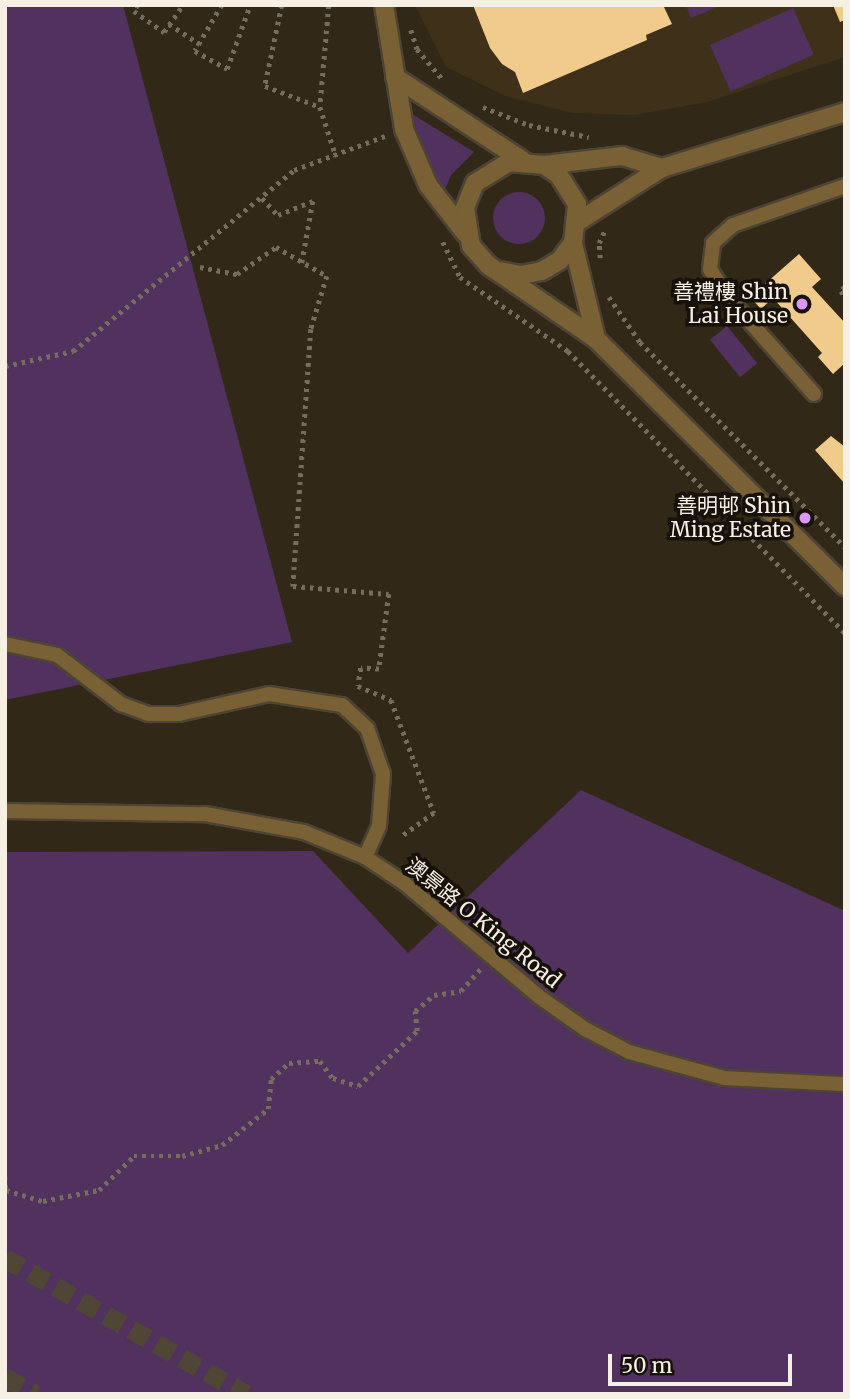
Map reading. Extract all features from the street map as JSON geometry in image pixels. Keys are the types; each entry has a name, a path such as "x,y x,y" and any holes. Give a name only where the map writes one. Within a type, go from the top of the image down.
{"street":[{"path":"384,5 398,109 414,156 428,185 466,234 479,257 596,339 845,586"},
{"path":"395,77 522,160 544,165 621,156 662,168"},
{"path":"579,221 662,168 845,112"},
{"path":"466,234 464,208 475,183 496,166 522,160"},
{"path":"500,271 521,275 542,271 560,260 573,243 579,221 571,189 544,165"},
{"path":"573,243 596,339"}],"lane":[{"path":"814,394 727,297 710,269 713,243 733,225 845,186"},
{"path":"5,644 37,647 57,655 121,704 149,714 179,713 269,694 342,705 360,718 373,738 383,774 379,826 365,857"},
{"name":"澳景路 O King Road","path":"5,811 233,816 304,832 365,857 422,896 488,954 585,1029 653,1062 724,1078 845,1084"}],"path":[{"path":"138,5 134,10 164,32 183,5"},
{"path":"222,5 195,51 227,69 250,5"},
{"path":"282,5 265,86 320,107"},
{"path":"329,5 320,107 336,156"},
{"path":"406,17 417,49 451,86"},
{"path":"169,24 200,44"},
{"path":"473,100 529,125 600,139"},
{"path":"5,366 73,351 294,170 389,134"},
{"path":"262,198 278,215 313,201 302,263"},
{"path":"601,266 599,243 610,218"},
{"path":"441,238 460,277 568,351 845,633"},
{"path":"200,268 237,274 276,247 327,276 311,329 293,586 389,594 379,669 361,668 358,686 391,700 435,813 401,836"},
{"path":"845,287 841,291 845,296"},
{"path":"606,289 615,310 640,342 845,547"},
{"path":"5,1176 6,1190 43,1201 99,1190 134,1156 182,1156 222,1145 268,1109 271,1079 289,1063 320,1061 333,1078 358,1086 417,1031 415,1011 434,995 461,991 488,954"}],"shaded area":[{"path":"5,5 123,5 292,642 5,700"},
{"path":"415,5 845,5 845,57 707,102 635,115 572,113 505,96 446,67"},
{"path":"686,5 722,5 691,18"},
{"path":"793,8 814,55 731,92 710,45"},
{"path":"412,114 474,152 451,175 444,192 422,149"},
{"path":"519,192 538,199 545,218 538,237 519,244 500,237 493,218 500,199"},
{"path":"727,326 757,363 740,377 710,340"},
{"path":"581,790 845,911 845,1394 5,1394 5,852 313,851 408,953"}],"building":[{"path":"473,5 663,5 672,24 646,35 647,40 523,93 515,72 502,64 490,48"},
{"path":"833,5 845,5 845,20 840,22"},
{"name":"善禮樓 Shin Lai House","path":"799,254 821,279 812,287 845,323 845,363 833,374 818,357 822,353 773,298 761,309 750,297"},
{"path":"831,436 845,447 845,484 815,450"}],"tunnel":[{"path":"5,1258 246,1394"},
{"path":"5,1377 36,1394"}],"place":[{"name":"善禮樓 Shin Lai House","path":"802,304"},
{"name":"善明邨 Shin Ming Estate","path":"805,518"}]}
